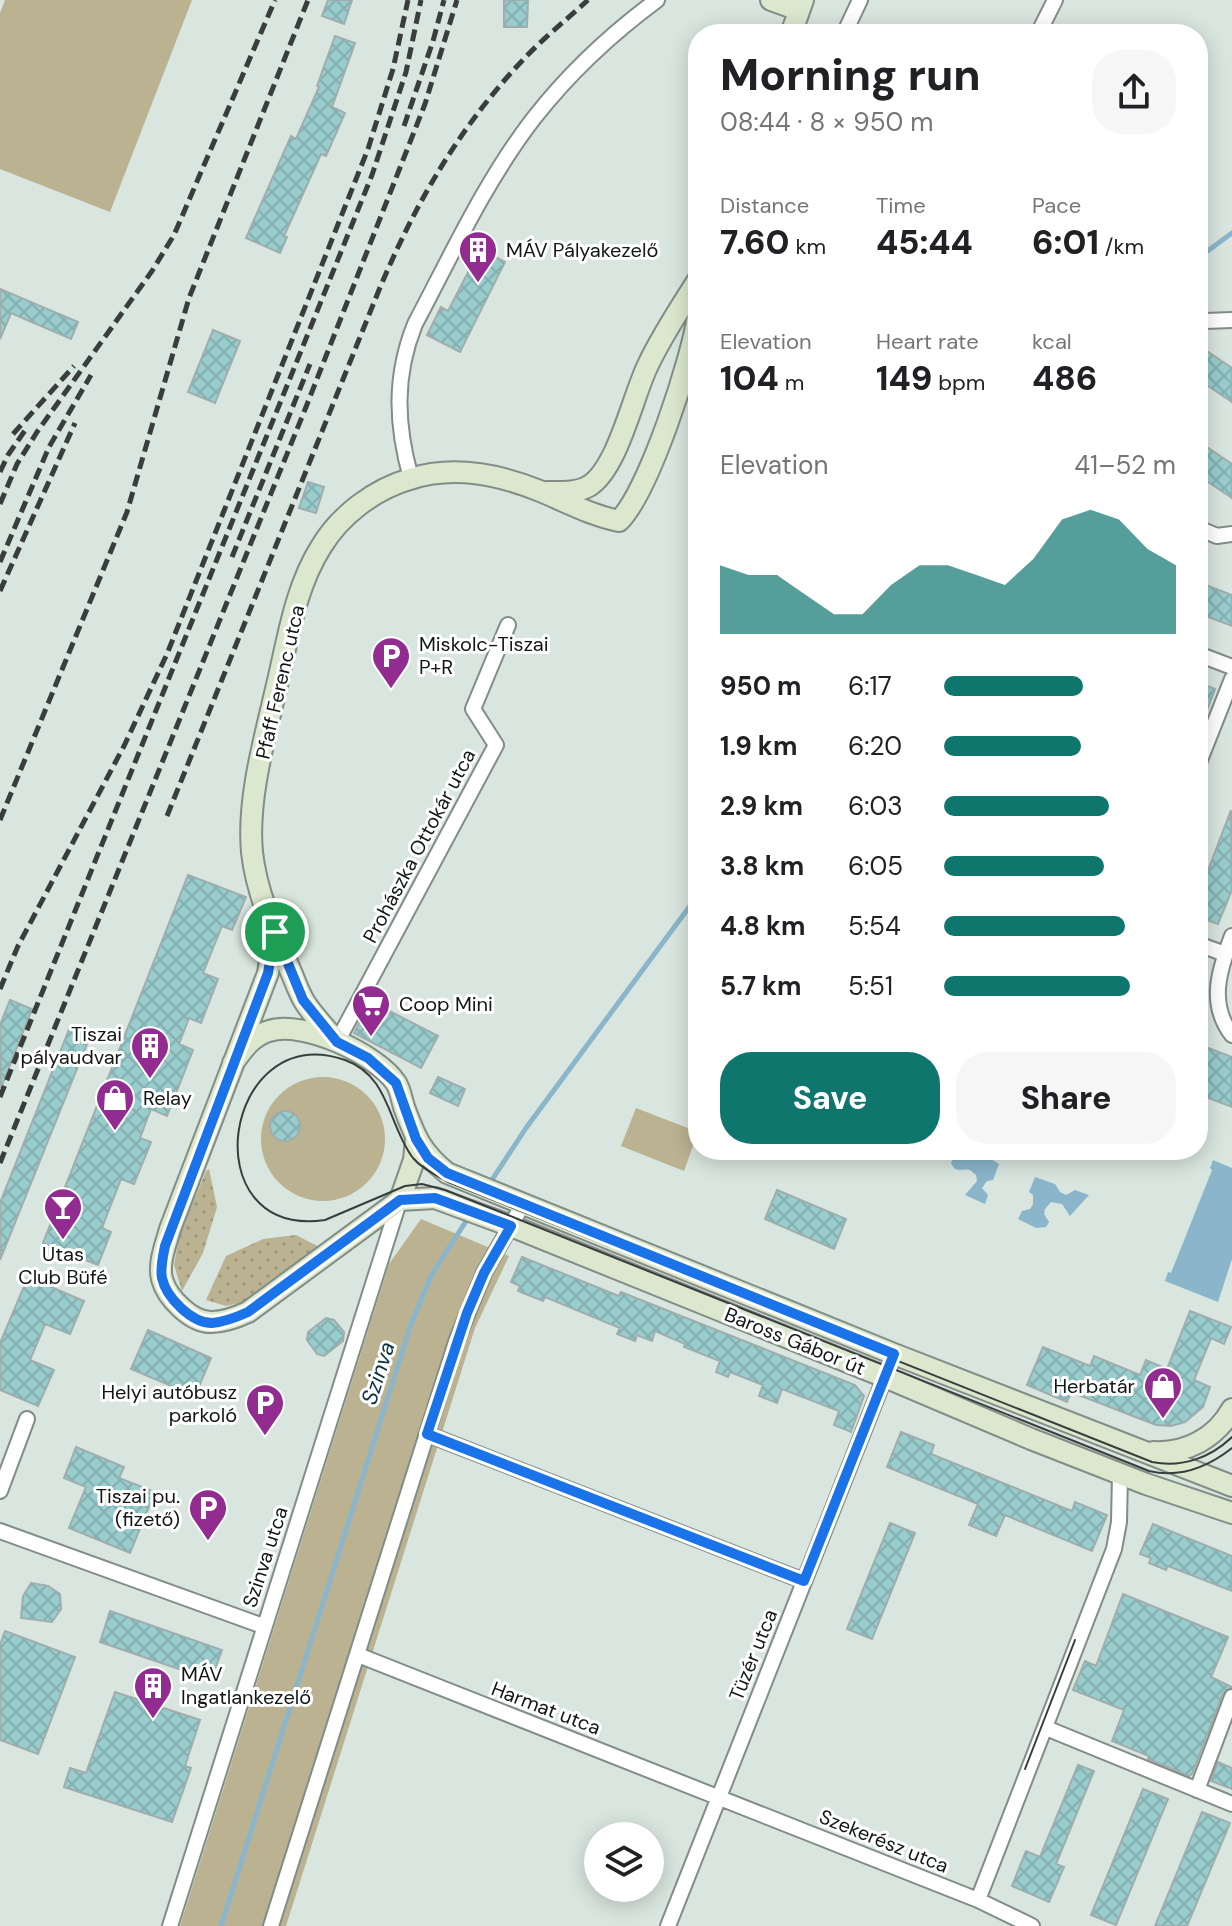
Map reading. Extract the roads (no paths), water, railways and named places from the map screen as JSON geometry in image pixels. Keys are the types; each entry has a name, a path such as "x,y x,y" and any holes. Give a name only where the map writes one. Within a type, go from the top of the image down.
{"street":[{"path":"411,478 404,454 398,389 407,345 415,324 484,195 532,120 592,53 657,0"},
{"path":"771,0 801,5 794,24"},
{"path":"849,24 860,0"},
{"path":"1043,24 1055,0"},
{"path":"543,492 575,491 590,485 601,475 611,460 646,368 688,297"},
{"path":"1208,321 1232,320"},
{"name":"Pfaff Ferenc utca","path":"337,1042 303,1000 275,932 255,867 252,823 263,748 294,610 321,546 342,521 365,501 390,486 446,470 468,471 543,492 591,514 619,521 628,512 642,485 688,358"},
{"path":"1208,532 1217,536 1232,534"},
{"name":"Prohászka Ottokár utca","path":"337,1042 496,745 473,709 508,625"},
{"path":"1208,658 1232,667"},
{"path":"1208,740 1232,679"},
{"path":"233,1063 246,1045 273,1029 305,1031 337,1042 368,1058 396,1083 416,1139 414,1160 400,1200 248,1312 229,1320 209,1323 187,1312 168,1291 162,1279 161,1263 170,1229 233,1063 268,973 275,932"},
{"path":"1232,936 1219,978 1217,1003 1225,1026 1232,1035"},
{"path":"1208,948 1225,954"},
{"name":"Baross Gábor út","path":"416,1139 428,1158 447,1173 1139,1451 1227,1479"},
{"name":"Baross Gábor út","path":"400,1200 435,1198 511,1226 1031,1439 1232,1513"},
{"name":"Szinva utca","path":"170,1926 400,1200"},
{"path":"271,1926 467,1313 484,1273 523,1204"},
{"name":"Tüzér utca","path":"668,1926 894,1354"},
{"path":"1139,1451 1166,1453 1192,1446 1214,1432 1232,1409"},
{"path":"0,1491 27,1419"},
{"path":"427,1434 804,1581"},
{"path":"978,1900 1114,1549 1119,1522 1120,1474"},
{"path":"1151,1485 1190,1486 1227,1479"},
{"path":"0,1531 263,1626"},
{"name":"Harmat utca","path":"358,1655 719,1797"},
{"path":"1197,1790 1232,1697"},
{"path":"1046,1728 1232,1804"},
{"name":"Szekerész utca","path":"719,1797 978,1900 1032,1926"}],"water":[{"path":"952,1160 993,1160 999,1164 993,1180 987,1181 982,1188 988,1195 985,1204 965,1195 977,1181 976,1175 970,1170 959,1170 951,1163"},
{"path":"1213,1160 1232,1168 1232,1259 1218,1302 1165,1281 1168,1272 1171,1273 1212,1170"},
{"path":"1035,1177 1055,1184 1066,1195 1075,1190 1089,1195 1070,1216 1062,1204 1051,1202 1044,1214 1049,1222 1046,1227 1036,1228 1018,1219 1022,1211 1030,1209 1033,1204 1033,1195 1029,1192"}],"waterway":[{"name":"Szinva","path":"1208,251 1232,233"},
{"name":"Szinva","path":"488,1186 526,1128 688,909"},
{"name":"Szinva","path":"221,1926 411,1324 432,1274 470,1215"}],"tram line":[{"path":"1232,1437 1195,1460 1174,1464 1152,1462 448,1182 413,1158 380,1089 360,1067 345,1060 304,1056 271,1070 249,1097 239,1131 240,1167 254,1197 282,1217 325,1220 405,1186 422,1184 445,1190 1149,1471 1171,1473 1193,1469 1213,1461 1232,1448"},
{"path":"1025,1769 1075,1640"}],"railway":[{"path":"0,504 17,464 37,432 152,271 174,235 275,0"},
{"path":"0,820 127,512 189,298 308,0"},
{"path":"0,989 18,946 124,746 167,654 368,149 393,69 408,0"},
{"path":"0,1097 372,175 406,72 421,0"},
{"path":"404,126 444,0"},
{"path":"0,1163 306,407 425,104 457,0"},
{"path":"167,816 379,290 407,228 477,114 529,54 588,0"},
{"path":"232,557 310,364"},
{"path":"13,434 74,366"},
{"path":"0,562 49,447 91,375"},
{"path":"0,591 75,423"},
{"path":"0,472 26,429"}],"place":[{"name":"MÁV Pályakezelő","path":"478,284"},
{"name":"Miskolc-Tiszai P+R","path":"391,690"},
{"name":"Coop Mini","path":"371,1038"},
{"name":"Tiszai pályaudvar","path":"150,1080"},
{"name":"Relay","path":"115,1132"},
{"name":"Utas Club Büfé","path":"63,1241"},
{"name":"Herbatár","path":"1163,1420"},
{"name":"Helyi autóbusz parkoló","path":"265,1437"},
{"name":"Tiszai pu. (fizető)","path":"208,1542"},
{"name":"MÁV Ingatlankezelő","path":"153,1720"}]}
